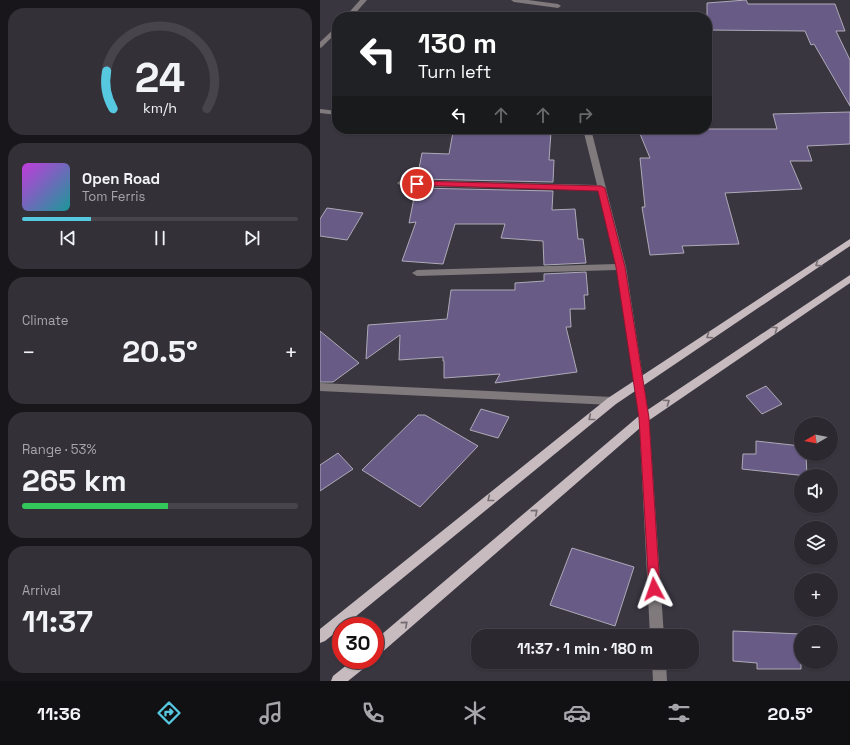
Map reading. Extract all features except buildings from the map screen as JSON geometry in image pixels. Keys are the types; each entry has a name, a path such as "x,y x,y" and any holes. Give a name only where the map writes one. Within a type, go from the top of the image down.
{"main road":[{"path":"320,637 612,401 850,242"},
{"path":"384,641 644,418 850,278"},
{"path":"338,681 352,669"}],"street":[{"path":"353,12 364,0"},
{"path":"514,0 558,6"},
{"path":"320,46 332,33"},
{"path":"320,111 332,112"},
{"path":"588,134 621,267 644,418 657,629"},
{"path":"401,183 601,188"},
{"path":"417,273 621,267"},
{"path":"320,387 612,401"},
{"path":"659,669 660,681"}],"route":[{"path":"417,184 601,188 621,267 644,418 654,589"}]}
